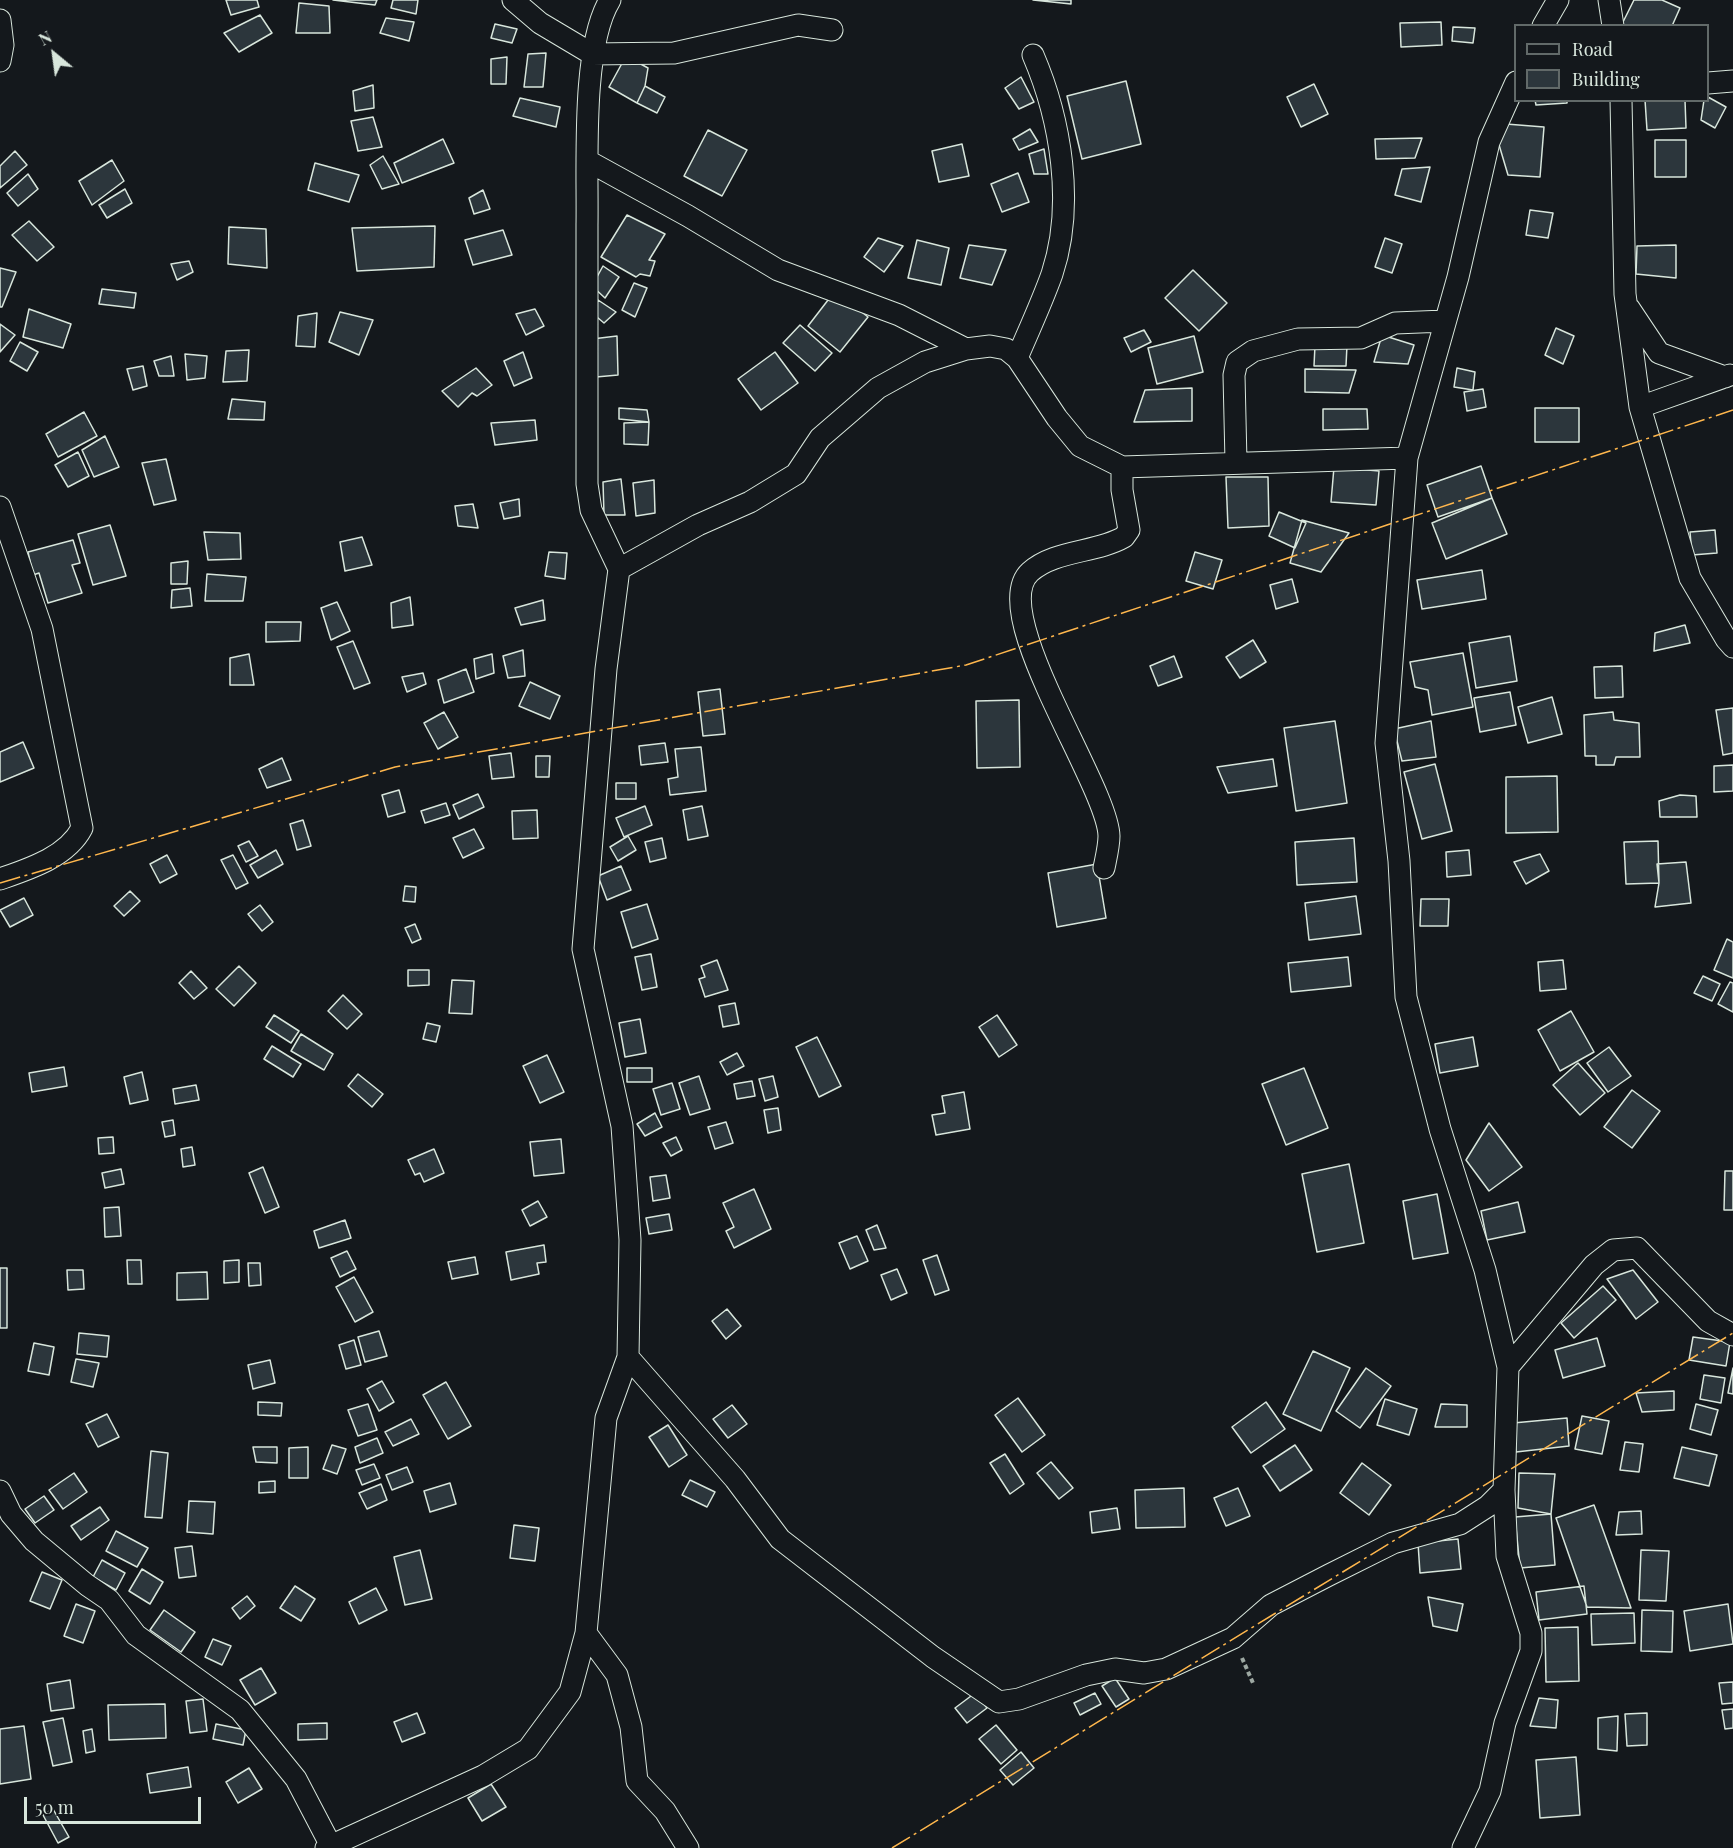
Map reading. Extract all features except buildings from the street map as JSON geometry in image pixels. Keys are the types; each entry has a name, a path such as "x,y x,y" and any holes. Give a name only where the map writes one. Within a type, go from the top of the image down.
{"street":[{"path":"513,0 540,23 592,54 674,53 798,25 832,30"},
{"path":"0,1491 11,1514 34,1541 87,1585 109,1600 136,1635 240,1710 296,1779 328,1846 483,1776 528,1749 570,1692 586,1633 606,1418 628,1357 630,1240 622,1126 583,949 606,669 619,569 591,510 588,484 588,161 592,54 598,28 610,0"},
{"path":"1544,24 1558,0"},
{"path":"1609,0 1613,24"},
{"path":"0,20 3,45 0,61"},
{"path":"1017,358 1052,272 1062,223 1061,155 1046,86 1033,55"},
{"path":"1709,83 1733,81"},
{"path":"1463,1848 1490,1791 1505,1723 1531,1651 1529,1619 1507,1556 1504,1490 1508,1367 1485,1270 1440,1129 1406,997 1399,861 1386,743 1407,458 1445,321 1489,142 1514,84"},
{"path":"1621,102 1627,305 1640,407 1690,578 1733,647"},
{"path":"588,161 697,221 778,270 899,315 966,349"},
{"path":"1627,305 1659,353 1729,375"},
{"path":"1236,462 1234,375 1237,362 1253,351 1298,339 1361,338 1395,322 1445,321"},
{"path":"619,569 667,541 750,502 796,474 820,438 878,388 925,362 966,349 990,346 1006,349 1017,358 1057,418 1080,446 1122,467 1407,458"},
{"path":"1640,407 1729,375"},
{"path":"1104,868 1109,835 1095,792 1044,685 1025,624 1021,600 1022,580 1031,570 1045,562 1124,537 1129,530 1122,490 1122,467"},
{"path":"0,507 42,629 82,828 76,839 66,849 25,871 0,879"},
{"path":"1508,1367 1593,1265 1613,1250 1637,1248 1708,1321 1733,1335"},
{"path":"628,1357 735,1479 780,1539 933,1657 999,1702 1019,1699 1086,1675 1115,1669 1144,1673 1166,1669 1233,1638 1272,1605 1393,1543 1460,1524 1488,1506 1504,1490"},
{"path":"586,1633 617,1675 631,1727 637,1781 665,1810 688,1848"}],"power":[{"path":"0,883 395,767 966,665 1733,410"},
{"path":"892,1848 1733,1333"}]}
